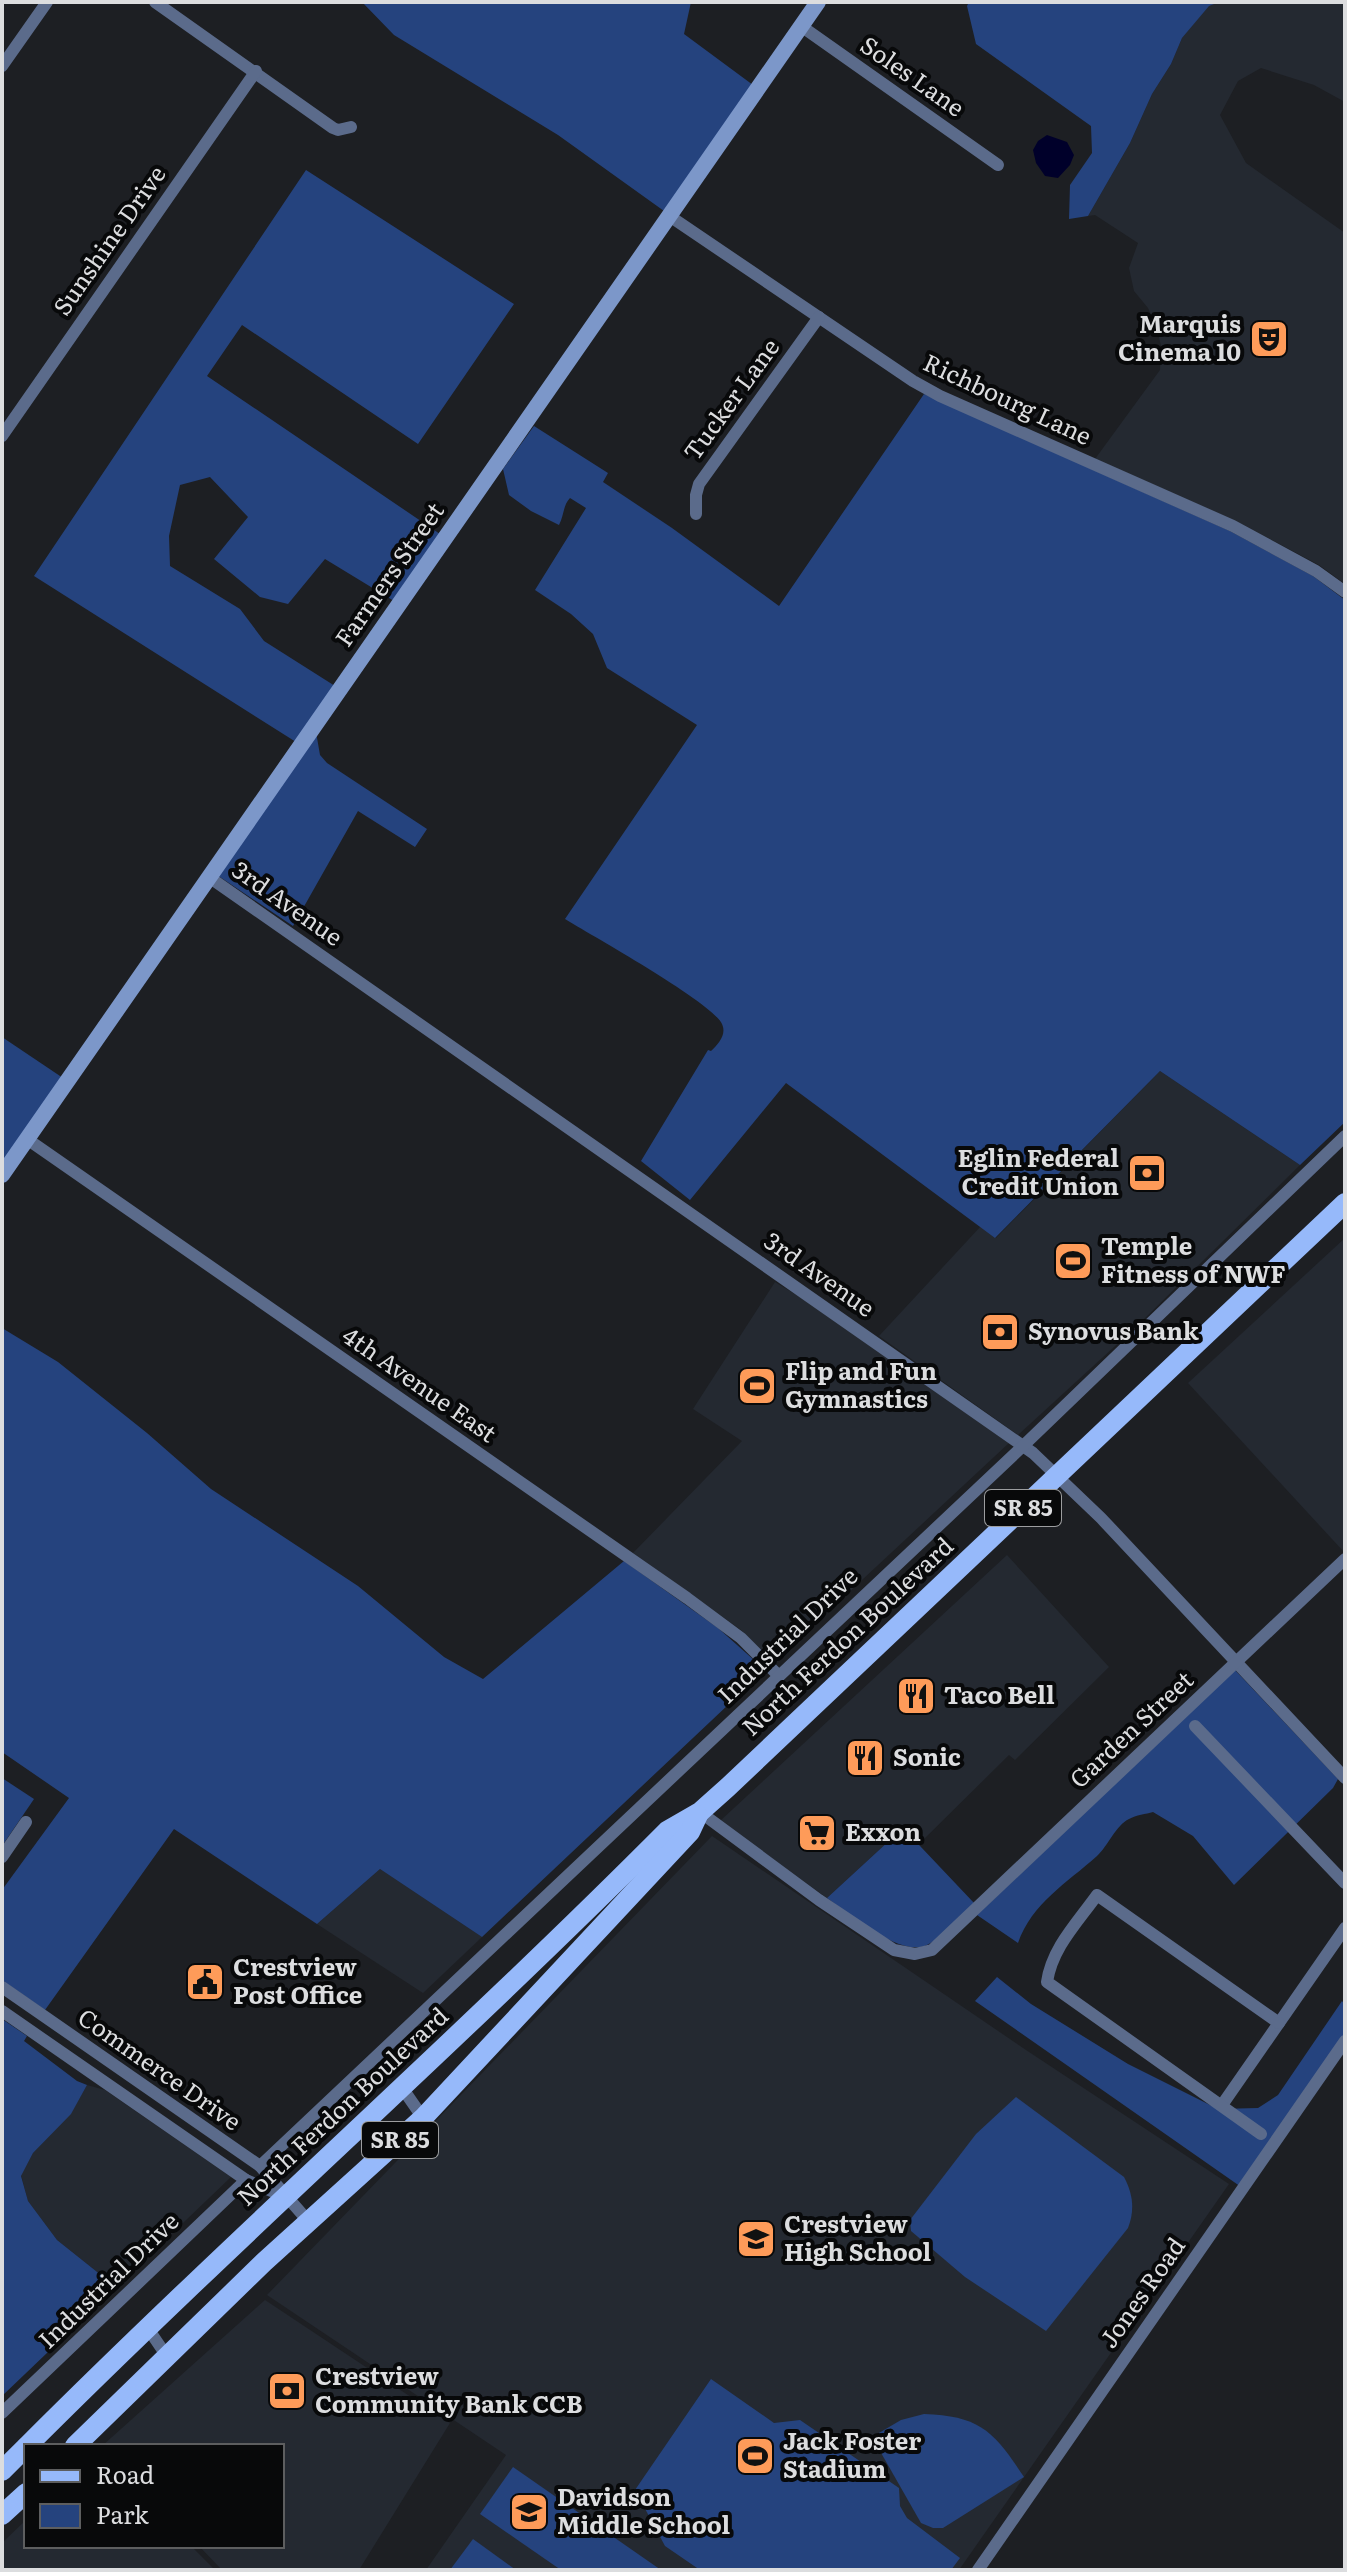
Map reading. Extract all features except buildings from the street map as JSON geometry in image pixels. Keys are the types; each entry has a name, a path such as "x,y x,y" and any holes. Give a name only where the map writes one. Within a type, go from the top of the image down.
{"main road":[{"name":"North Ferdon Boulevard","path":"28,2444 284,2196 403,2089 667,1831 700,1812 1345,1203"},
{"name":"North Ferdon Boulevard","path":"77,2444 264,2262 423,2118 690,1832 700,1812"},
{"name":"North Ferdon Boulevard","path":"2,2471 24,2448"},
{"path":"2,2515 24,2495"}],"street":[{"path":"2,66 47,2"},
{"path":"155,2 333,128 351,127"},
{"name":"Farmers Street","path":"2,1175 818,2"},
{"name":"Soles Lane","path":"801,26 998,165"},
{"name":"Sunshine Drive","path":"2,436 256,71"},
{"name":"Richbourg Lane","path":"668,215 913,381 940,396 1233,526 1316,571 1345,592"},
{"name":"Tucker Lane","path":"696,514 699,484 819,317"},
{"name":"3rd Avenue","path":"209,877 1023,1446 1101,1518 1345,1778"},
{"name":"Industrial Drive","path":"260,2166 1023,1446 1345,1136"},
{"name":"4th Avenue East","path":"27,1139 687,1598 741,1638 779,1676"},
{"name":"Garden Street","path":"700,1812 819,1900 894,1950 921,1953 932,1950 1345,1559"},
{"path":"1195,1726 1345,1883"},
{"path":"2,1857 26,1822"},
{"path":"1261,2134 1047,1982 1055,1953 1097,1895 1279,2023"},
{"path":"1222,2105 1345,1928"},
{"name":"Commerce Drive","path":"2,1987 260,2166 309,2222"},
{"name":"Commerce Drive","path":"2,2011 246,2180 284,2196"},
{"path":"51,2046 62,2029"},
{"name":"Jones Road","path":"978,2570 1345,2041"},
{"path":"403,2089 423,2118"},
{"path":"181,2135 192,2119"},
{"name":"Industrial Drive","path":"2,2413 246,2180"},
{"path":"147,2327 168,2358"}],"shaded area":[{"path":"1219,2 1345,2 1345,102 1314,85 1261,68 1238,81 1220,115 1246,163 1345,233 1345,584 1319,565 1236,521 1095,459 1160,370 1161,346 1148,308 1134,291 1129,268 1138,243 1095,215 1088,216 1130,143 1182,38 1209,5"},
{"path":"1047,135 1067,142 1074,155 1070,165 1058,178 1045,176 1036,163 1033,150 1038,141"},
{"path":"1160,1071 1300,1165 1138,1325 1018,1435 879,1336 981,1226 996,1238"},
{"path":"1345,1238 1345,1551 1344,1552 1188,1383"},
{"path":"775,1282 1009,1443 774,1662 741,1630 633,1553 742,1441 693,1409"},
{"path":"1007,1555 1109,1667 1015,1760 1009,1755 919,1844 903,1828 827,1898 720,1821"},
{"name":"Crestview High School","path":"712,1836 1229,2184 959,2570 426,2570 506,2455 267,2295"},
{"path":"380,1869 482,1937 423,1993 317,1924"},
{"path":"87,2085 105,2090 231,2177 116,2287 57,2240 28,2201 21,2175 33,2153 71,2113"},
{"path":"265,2300 450,2423 359,2570 222,2570 201,2548 284,2548 284,2444 104,2444"},
{"path":"24,2522 24,2548 193,2548 215,2570 2,2570 2,2543"}],"green space":[{"path":"362,2 691,2 684,34 753,85 664,211 558,135 394,35"},
{"path":"969,2 1219,2 1209,6 1182,38 1130,143 1088,216 1069,219 1070,185 1092,153 1091,126 976,44 967,6"},
{"path":"306,170 514,304 418,444 242,325 207,376 440,534 394,601 325,559 288,604 260,597 214,559 248,517 210,477 180,485 169,536 170,566 240,609 264,641 335,686 296,742 34,576"},
{"path":"924,394 1230,531 1313,576 1345,600 1345,1122 1300,1165 1160,1071 995,1238 786,1083 690,1200 641,1161 708,1050 711,1051 721,1039 722,1024 714,1014 675,986 565,919 697,725 607,668 593,634 571,614 535,590 586,508 570,498 559,525 531,511 509,495 503,469 534,426 608,473 603,482 779,606"},
{"path":"316,732 320,755 327,763 427,829 415,847 358,811 293,926 217,875"},
{"path":"2,1037 63,1078 2,1165"},
{"path":"2,1328 58,1362 211,1489 358,1586 444,1657 483,1679 624,1561 718,1628 765,1670 482,1937 380,1869 317,1924 174,1829 45,2010 2,1980 2,1890 69,1798 2,1752"},
{"path":"1235,1670 1338,1779 1333,1788 1234,1885 1193,1836 1153,1812 1124,1822 1097,1856 1041,1905 1018,1943 977,1915"},
{"path":"2,1778 34,1799 2,1846"},
{"path":"903,1828 974,1903 940,1937 916,1947 889,1940 827,1898"},
{"path":"997,1977 1031,2004 1128,2064 1218,2109 1258,2108 1278,2095 1342,2001 1345,2005 1345,2047 1244,2189 975,2001"},
{"path":"2,2019 27,2036 24,2041 77,2081 87,2085 71,2114 33,2153 21,2176 28,2201 57,2240 116,2287 2,2396"},
{"path":"1016,2097 1124,2177 1132,2202 1128,2228 1046,2331 965,2277 911,2231 910,2220 976,2134"},
{"name":"Jack Foster Stadium","path":"711,2379 774,2423 800,2420 899,2488 900,2506 907,2518 960,2558 951,2570 700,2570 665,2546 635,2490"},
{"path":"924,2414 959,2418 984,2429 1004,2448 1024,2477 943,2528 921,2523 872,2437 901,2420"},
{"path":"513,2467 661,2570 561,2570 480,2514"},
{"path":"473,2539 516,2570 450,2570"}],"place":[{"name":"Marquis Cinema 10","path":"1269,339"},
{"name":"Eglin Federal Credit Union","path":"1147,1173"},
{"name":"Temple Fitness of NWF","path":"1073,1261"},
{"name":"Synovus Bank","path":"1000,1332"},
{"name":"Flip and Fun Gymnastics","path":"757,1386"},
{"name":"Taco Bell","path":"916,1696"},
{"name":"Sonic","path":"865,1758"},
{"name":"Exxon","path":"817,1833"},
{"name":"Crestview Post Office","path":"205,1982"},
{"name":"Crestview High School","path":"756,2239"},
{"name":"Crestview Community Bank CCB","path":"287,2391"},
{"name":"Jack Foster Stadium","path":"755,2456"},
{"name":"Davidson Middle School","path":"529,2512"}]}
